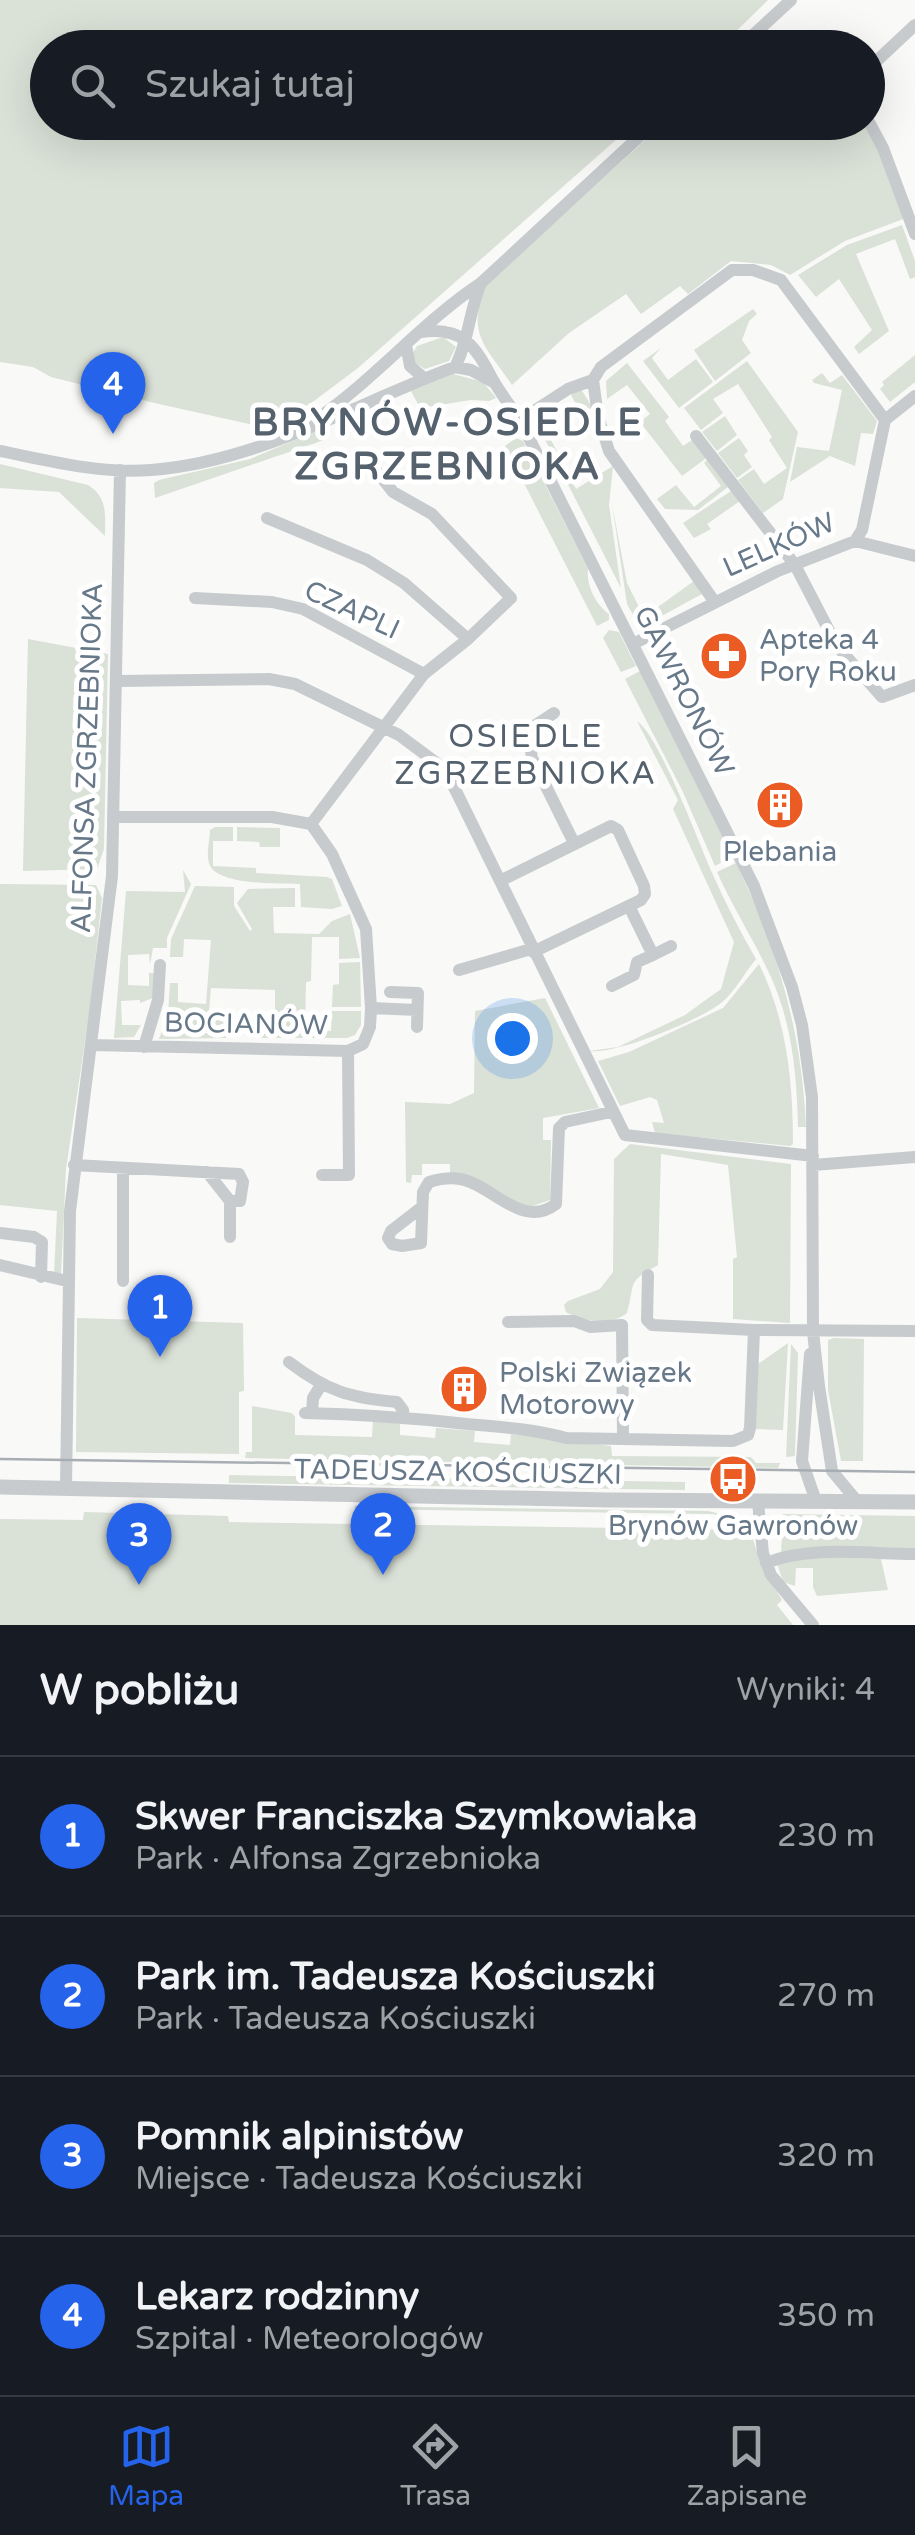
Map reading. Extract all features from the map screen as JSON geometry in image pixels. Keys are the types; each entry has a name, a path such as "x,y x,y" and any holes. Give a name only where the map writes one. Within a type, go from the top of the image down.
{"street":[{"path":"758,30 791,0"},
{"path":"885,53 915,25"},
{"path":"308,426 481,283 636,140"},
{"path":"879,140 908,196 915,234"},
{"path":"714,601 609,451 598,416 594,380 601,367 713,281 732,270 753,270 781,280 886,420 915,396"},
{"path":"455,367 481,283"},
{"path":"420,332 449,331 466,340"},
{"name":"GAWRONÓW","path":"466,340 484,361 520,420 754,886 781,950 808,1062 820,1330 832,1472"},
{"path":"406,346 410,366 424,379"},
{"path":"0,451 80,468 150,470 209,460 341,416 455,367 471,370 495,383"},
{"path":"520,420 568,389 594,380"},
{"name":"LELKÓW","path":"633,644 714,601 855,541 862,530 886,420"},
{"path":"696,436 795,565 837,646 882,698 915,686"},
{"name":"ALFONSA ZGRZEBNIOKA","path":"66,1488 67,1281 74,1165 108,920 114,817 120,470"},
{"path":"114,817 272,817 310,824 424,674 468,640 511,598 432,514 393,492 378,473"},
{"path":"267,518 368,560 404,584 468,640"},
{"path":"855,541 915,556"},
{"name":"CZAPLI","path":"195,598 272,602 302,609 424,674"},
{"path":"116,681 282,681 318,692 422,751 451,781 625,1135 813,1160 915,1156"},
{"path":"554,713 531,728 530,746 532,758 574,842"},
{"name":"BOCIANÓW","path":"90,1045 348,1051 363,1044 368,1036 371,1008 366,929 332,854 310,824"},
{"path":"459,970 532,950 629,906 645,894 618,830 611,826 500,881"},
{"path":"629,906 653,955"},
{"path":"612,986 634,975 637,962 671,946"},
{"name":"BOCIANÓW","path":"144,1047 158,1000 160,964"},
{"path":"390,992 418,992 416,1027"},
{"path":"371,1008 417,1010"},
{"name":"BOCIANÓW","path":"322,1175 349,1175 348,1051"},
{"path":"422,1207 429,1182 443,1178 472,1183 520,1210 534,1213 550,1209 556,1204 559,1128 565,1122 611,1112"},
{"path":"74,1165 123,1169 207,1172 239,1174 242,1198 236,1203 230,1201 207,1172"},
{"path":"123,1169 123,1281"},
{"path":"230,1201 230,1237"},
{"path":"0,1233 34,1237 42,1242 41,1277"},
{"path":"0,1265 67,1281"},
{"path":"648,1275 646,1320 652,1325 915,1331"},
{"path":"508,1322 622,1326 623,1439"},
{"path":"321,1386 308,1413 404,1417 540,1431 566,1438 733,1441 748,1436 754,1330"},
{"name":"GAWRONÓW","path":"794,1502 803,1471 806,1397 820,1330"},
{"path":"289,1362 321,1386 359,1399 397,1402 404,1417"},
{"name":"GAWRONÓW","path":"803,1471 817,1501"},
{"path":"817,1501 832,1472 857,1501"},
{"name":"TADEUSZA KOŚCIUSZKI","path":"0,1487 915,1502"},
{"path":"758,1502 766,1563 774,1581 813,1625"},
{"path":"766,1563 820,1553 915,1554"}],"shaded area":[{"path":"0,0 768,0 737,30 30,30 30,140 616,140 358,368 310,404 263,427 51,377 33,367 0,362"},
{"path":"645,140 873,140 906,218 845,241 790,275 771,265 731,261 688,294 680,286 641,314 626,294 569,333 512,385 487,349 479,329 485,286"},
{"path":"902,225 915,261 915,277 910,279 895,239 856,254 889,331 859,354 854,347 872,330 839,279 816,297 798,275 847,245"},
{"path":"753,309 757,314 749,321 742,340 751,353 715,381 694,350"},
{"path":"443,337 456,347 449,361 425,369 415,363 413,353 417,346"},
{"path":"661,348 652,358 668,380 696,359 713,382 679,408 643,361"},
{"path":"915,355 915,382 890,402 880,389 882,382"},
{"path":"747,361 798,432 783,499 763,513 738,480 754,469 764,484 787,468 738,384 713,399 723,413 701,430 684,408"},
{"path":"627,363 669,417 665,421 683,446 695,438 709,456 682,476 640,422 650,414 627,385 607,399 606,381"},
{"path":"822,373 830,383 842,375 877,421 873,434 861,433 855,466 830,456 790,482 797,447 829,451 842,390 814,383 812,380"},
{"path":"453,374 483,382 496,398 420,408 411,391"},
{"path":"581,389 592,407 585,412 579,405 545,428 576,489 613,466 609,505 621,588 535,420 543,415 549,422 576,404 571,395"},
{"path":"725,416 737,435 717,451 702,432"},
{"path":"321,429 327,439 155,498 154,483 159,480 250,459"},
{"path":"516,438 523,441 588,569 593,594 609,614 609,620 597,626 505,446"},
{"path":"739,438 752,467 737,478 718,453"},
{"path":"707,460 728,487 698,510 665,509 657,499 676,485 694,507 721,486 704,463"},
{"path":"0,464 88,485 102,501 105,536 59,492 0,488"},
{"path":"731,491 740,501 707,524 711,529 694,538 683,523"},
{"path":"612,504 627,583 644,617 694,581 702,594 647,624 636,620 627,604"},
{"path":"609,630 619,632 636,666 621,672 603,638"},
{"path":"28,639 108,654 104,849 97,869 23,871"},
{"path":"640,671 733,856 715,866 682,790 625,679"},
{"path":"637,721 657,747 718,886 756,959 731,993 710,1010 637,1042 618,1048 589,1051 618,1047 685,1015 721,989 734,942 673,809 678,800"},
{"path":"233,827 233,841 213,841 213,866 327,877 332,879 342,906 301,907 300,884 249,882 223,876 209,863 210,830"},
{"path":"237,827 280,828 280,847 237,841"},
{"path":"736,863 764,926 785,991 799,1057 806,1127 798,1127 792,1050 784,1011 764,962 717,872"},
{"path":"183,870 191,884 167,938 167,948 153,948 150,965 149,954 128,955 128,985 149,986 149,973 156,973 153,998 140,1003 121,1001 122,1025 141,1025 134,1037 114,1038 126,891 185,892"},
{"path":"0,884 96,885 102,898 66,1169 61,1275 54,1274 57,1211 0,1205"},
{"path":"195,886 234,887 234,906 250,931 237,903 248,889 295,888 295,907 273,907 274,933 319,934 332,921 350,914 360,958 339,959 339,937 312,937 305,1029 331,1031 332,1011 361,1011 361,1025 355,1035 258,1038 258,1014 275,1014 275,990 211,988 209,1011 225,1013 226,1038 159,1039 168,1014 170,983 178,983 178,1002 206,1004 211,940 184,939 183,957 170,957 171,939"},
{"path":"360,962 361,1007 332,1007 333,985 339,984 339,963"},
{"path":"759,964 782,1030 792,1098 793,1144 655,1133 652,1122 664,1123 657,1100 650,1097 620,1106 598,1061 629,1052 723,1008"},
{"path":"545,998 599,1108 543,1118 543,1140 551,1140 550,1200 527,1208 450,1174 450,1164 422,1164 422,1175 412,1175 411,1183 406,1182 405,1102 450,1104 474,1093 475,1011"},
{"path":"630,1144 791,1164 790,1323 733,1319 733,1259 737,1257 728,1165 661,1154 658,1265 637,1279 627,1313 620,1317 597,1321 566,1312 564,1305 568,1301 600,1289 613,1272 614,1159"},
{"path":"77,1318 243,1323 244,1391 239,1392 239,1454 76,1452"},
{"path":"864,1339 863,1461 841,1461 828,1390 828,1340"},
{"path":"788,1343 783,1430 754,1429 758,1364"},
{"path":"791,1344 798,1353 795,1456 786,1457"},
{"path":"252,1406 292,1413 295,1435 372,1437 373,1419 400,1424 400,1435 435,1438 436,1428 475,1431 474,1442 510,1445 511,1434 611,1446 612,1456 751,1457 756,1463 780,1463 778,1468 245,1458 246,1452 252,1452"},
{"path":"229,1475 685,1482 685,1490 229,1483"},
{"path":"355,1506 708,1511 755,1525 713,1514"},
{"path":"84,1512 228,1516 229,1522 750,1530 762,1567 782,1600 777,1605 793,1625 0,1625 0,1519 83,1520"},
{"path":"783,1514 915,1516 915,1549 805,1548 781,1554"},
{"path":"818,1555 881,1559 888,1590 817,1596 813,1568 796,1568 795,1586 783,1582 777,1563"}],"tram line":[{"path":"0,1459 915,1472"}],"place":[{"name":"Lekarz rodzinny","path":"113,434"},
{"name":"Apteka 4 Pory Roku","path":"724,656"},
{"name":"Plebania","path":"780,805"},
{"name":"Skwer Franciszka Szymkowiaka","path":"160,1357"},
{"name":"Polski Związek Motorowy","path":"464,1389"},
{"name":"Brynów Gawronów","path":"733,1479"},
{"name":"Park im. Tadeusza Kościuszki","path":"383,1575"},
{"name":"Pomnik alpinistów","path":"139,1585"}],"district":[{"name":"BRYNÓW-OSIEDLE ZGRZEBNIOKA","path":"448,444"},
{"name":"OSIEDLE ZGRZEBNIOKA","path":"526,756"}]}
